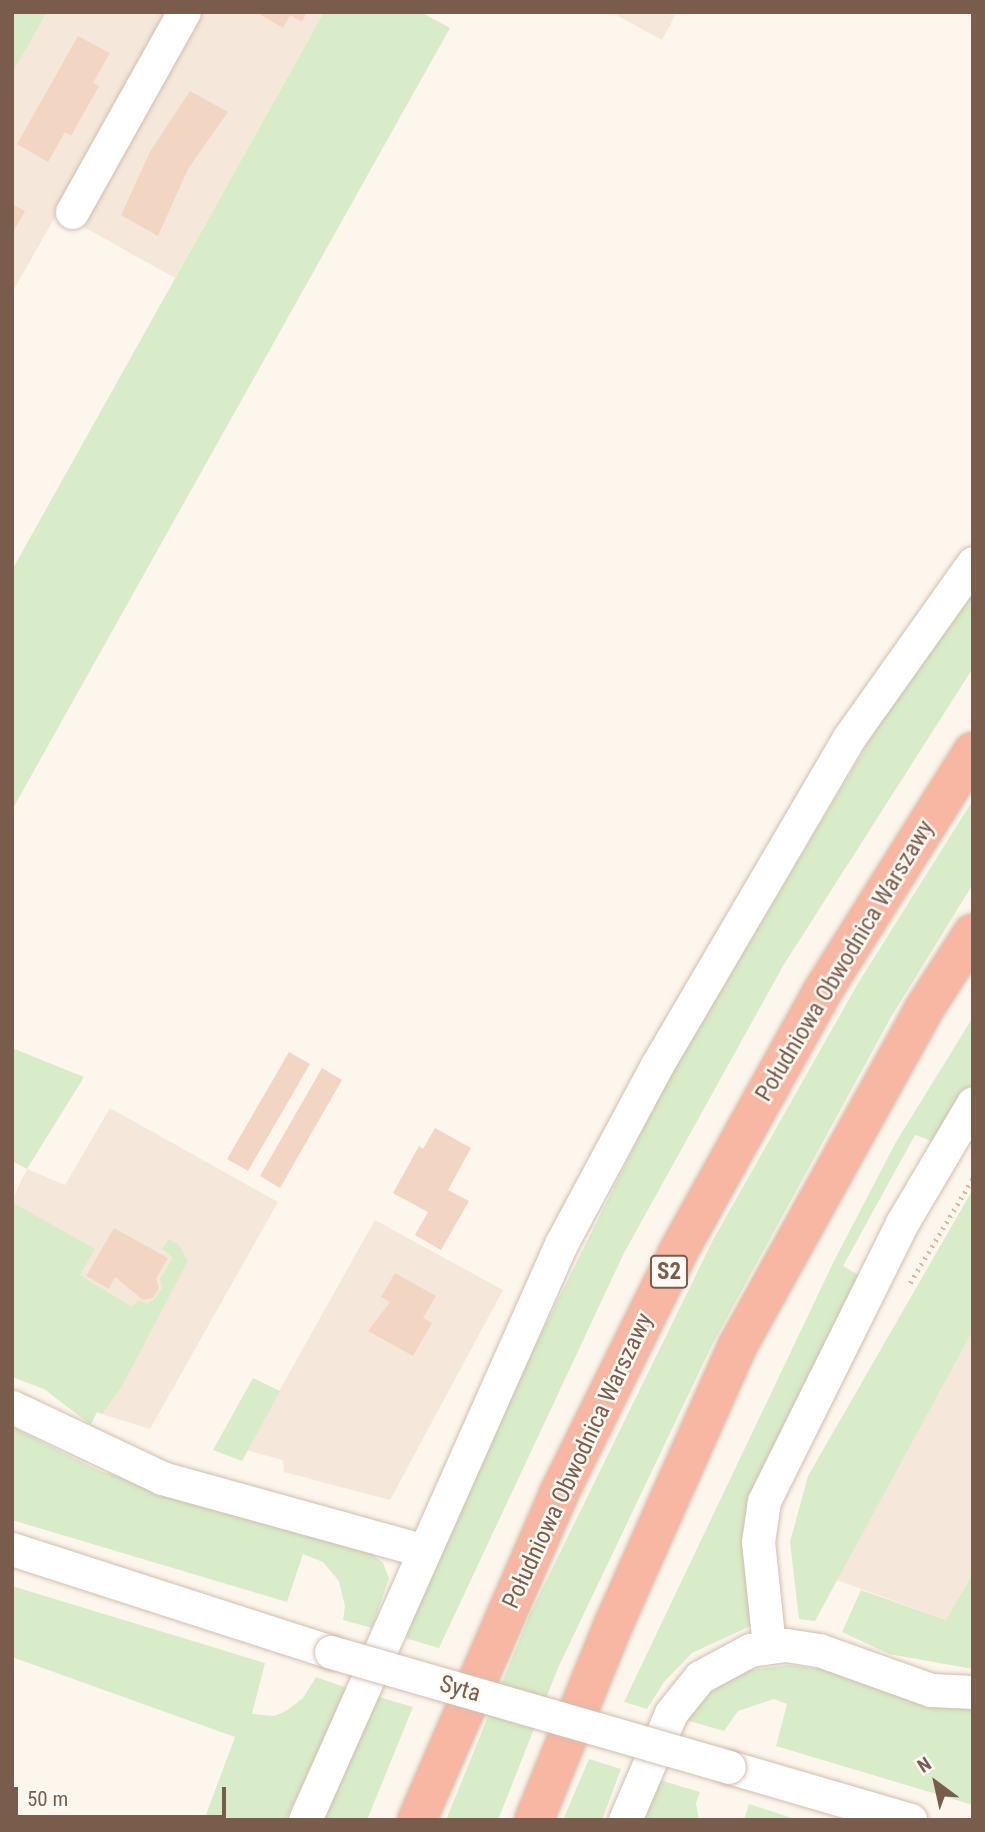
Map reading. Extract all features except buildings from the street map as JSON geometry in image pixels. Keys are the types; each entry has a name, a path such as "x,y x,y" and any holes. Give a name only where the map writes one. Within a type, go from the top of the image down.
{"highway":[{"name":"Południowa Obwodnica Warszawy","path":"417,1820 558,1495 678,1252 822,992 973,751"},
{"path":"534,1820 615,1621 738,1345 925,1009 973,933"}],"street":[{"path":"72,212 184,12"},
{"path":"304,1820 422,1550 561,1244 657,1065 848,739 973,563"},
{"path":"769,1646 758,1542 764,1502 902,1223 973,1103"},
{"path":"12,1407 163,1478 422,1550"},
{"name":"Syta","path":"12,1549 331,1652 910,1820"},
{"path":"625,1820 671,1713 690,1688 732,1657 769,1646 819,1650 921,1687 973,1692"}],"path":[{"path":"904,1292 973,1178"}],"shaded area":[{"path":"47,12 171,12 12,293 12,74"},
{"path":"200,12 324,12 175,278 80,225"},
{"path":"611,12 677,12 662,40"},
{"path":"110,1108 278,1202 150,1429 102,1414 12,1361 12,1200 27,1169 65,1185"},
{"path":"375,1220 503,1290 390,1500 284,1472 283,1460 246,1450"},
{"path":"973,1330 973,1573 946,1620 834,1579"}],"green space":[{"path":"12,12 47,12 12,74"},
{"path":"324,12 421,12 450,28 12,810 12,570"},
{"path":"973,584 973,668 783,966 624,1253 439,1648 405,1638 505,1406 664,1087 901,687"},
{"path":"973,800 973,884 891,1017 712,1345 558,1668 498,1820 446,1820 530,1614 713,1240 857,985"},
{"path":"973,1017 973,1085 938,1143 915,1135 843,1266 864,1278 757,1488 755,1624 692,1653 664,1682 647,1709 624,1702 834,1261 896,1142"},
{"path":"12,1048 84,1077 27,1169 12,1161"},
{"path":"973,1189 973,1330 815,1621 799,1619 790,1542 808,1476"},
{"path":"12,1202 95,1249 80,1275 132,1307 139,1300 147,1304 162,1288 160,1279 173,1258 162,1249 169,1239 179,1245 188,1261 121,1388 102,1414 97,1412 91,1425 44,1389 12,1377"},
{"path":"253,1378 280,1391 242,1461 213,1450"},
{"path":"12,1427 100,1471 368,1550 383,1563 389,1578 372,1628 343,1620 345,1606 339,1581 323,1562 303,1554 287,1602 12,1520"},
{"path":"973,1573 973,1669 889,1654 842,1632 861,1590 946,1620"},
{"path":"12,1586 265,1663 252,1714 274,1716 286,1711 303,1698 316,1677 347,1688 286,1820 204,1820 235,1737 12,1657"},
{"path":"788,1665 828,1670 915,1701 973,1707 973,1805 776,1746 787,1704 774,1699 738,1711 724,1731 686,1720 708,1690 744,1671"},
{"path":"376,1696 413,1707 367,1820 320,1820"},
{"path":"589,1759 621,1769 602,1820 563,1820"},
{"path":"656,1779 700,1792 696,1803 699,1820 639,1820"},
{"path":"749,1804 798,1820 744,1820"}]}
